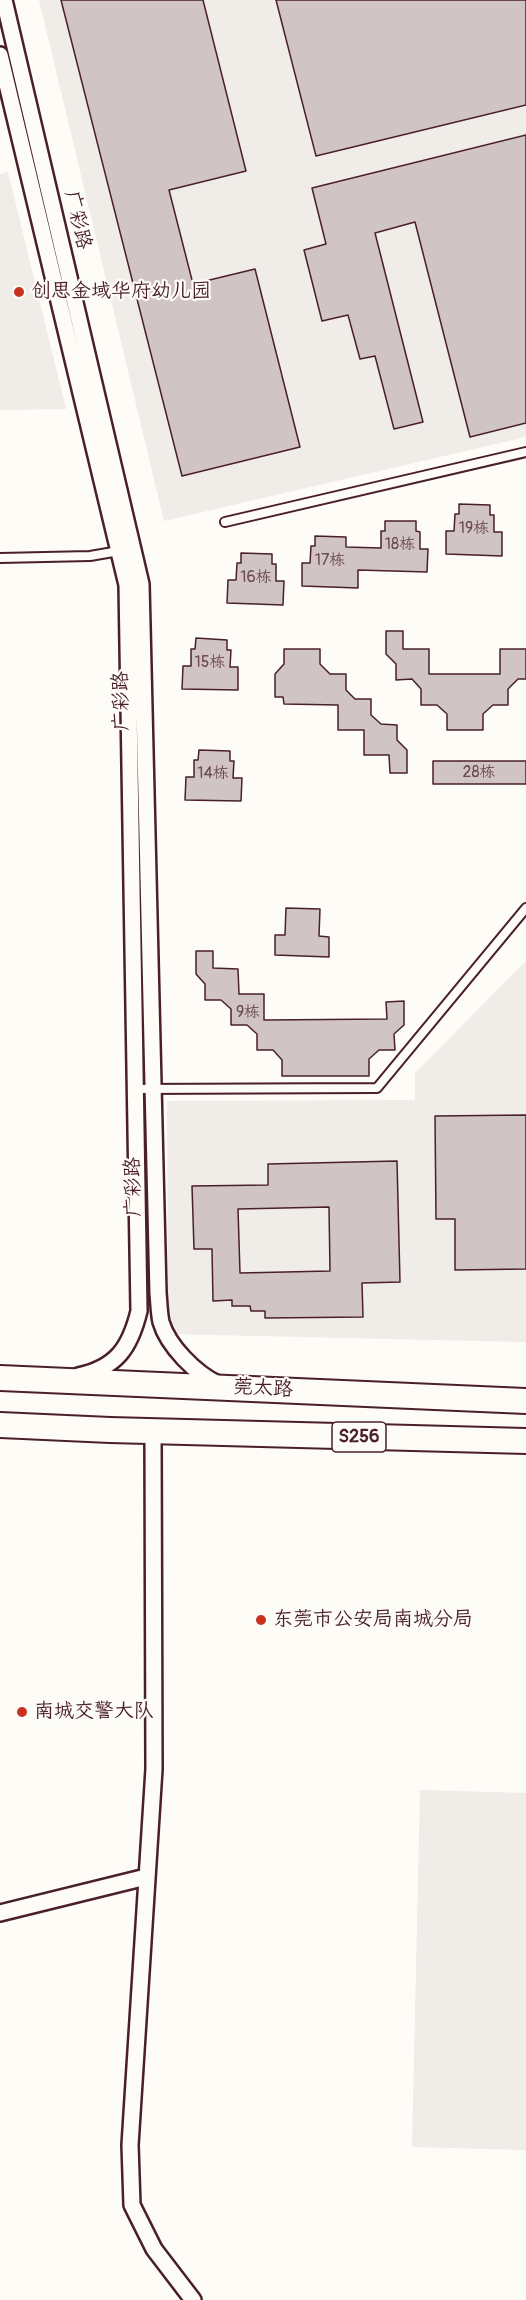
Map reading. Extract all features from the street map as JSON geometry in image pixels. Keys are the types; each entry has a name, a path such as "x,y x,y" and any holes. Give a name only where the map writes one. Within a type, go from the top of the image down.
{"main road":[{"name":"莞太路","path":"0,1378 526,1401"},
{"name":"S256","path":"0,1425 526,1441"}],"street":[{"name":"广彩路","path":"4,0 126,549 139,1311 135,1329 124,1349 112,1363 92,1373 64,1380"},
{"name":"广彩路","path":"0,55 126,549 141,584 158,1293 162,1324 191,1367 206,1378 226,1387"},
{"path":"153,1431 154,1769 130,2145 132,2205 154,2249 193,2300"},
{"path":"0,1913 146,1877"}],"lane":[{"path":"225,522 526,452"},
{"path":"0,558 90,556 126,549"},
{"path":"135,1089 377,1088 526,908"}],"shaded area":[{"path":"39,0 526,0 526,437 164,521"},
{"name":"创思金域华府幼儿园","path":"8,172 66,409 0,410 0,174"},
{"path":"526,961 526,1342 168,1334 167,1101 415,1100 415,1073"},
{"path":"420,1790 526,1793 526,2150 412,2147"}],"building":[{"path":"61,0 203,0 246,171 169,190 193,284 255,269 300,447 182,476"},
{"path":"276,0 526,0 526,105 316,156"},
{"path":"526,135 526,423 470,437 415,222 375,233 423,422 394,429 375,356 360,359 348,315 322,321 304,250 326,244 312,188"},
{"path":"459,504 490,505 490,515 494,515 494,532 502,532 502,556 446,554 446,531 454,531 455,514 459,514"},
{"path":"385,521 416,521 416,531 420,532 420,549 428,549 427,572 358,570 358,588 302,586 302,563 310,563 311,546 315,546 315,536 346,537 346,547 381,548 381,531 385,531"},
{"path":"241,553 272,554 272,564 276,564 276,581 284,581 283,605 227,603 228,580 236,580 237,563 241,563"},
{"path":"386,631 403,631 403,649 429,649 429,674 500,674 500,649 526,649 526,679 518,679 508,689 508,705 493,705 483,714 483,730 447,730 447,714 437,705 421,705 421,689 412,679 396,680 396,664 386,654"},
{"path":"196,638 227,640 227,650 231,650 230,667 238,667 238,690 182,689 183,666 191,666 191,649 195,649"},
{"path":"284,649 320,649 320,664 330,674 346,674 346,690 355,699 371,699 371,715 381,724 397,725 397,740 407,750 407,773 390,773 389,755 364,755 364,730 338,730 338,705 284,704 283,697 275,697 275,674 284,664"},
{"path":"199,750 230,751 230,761 234,761 233,778 242,778 241,801 185,800 186,777 194,777 194,760 198,760"},
{"path":"433,761 526,761 526,784 433,784"},
{"path":"286,908 320,909 319,936 329,937 329,957 275,955 275,935 285,935"},
{"path":"196,951 213,951 213,968 238,969 239,994 264,994 264,1020 387,1019 386,1002 404,1001 404,1025 394,1034 395,1050 379,1050 369,1059 369,1076 282,1076 282,1060 273,1050 257,1050 257,1034 247,1025 231,1025 231,1009 221,1000 205,1000 205,984 196,974"},
{"path":"526,1115 526,1269 455,1270 455,1219 436,1219 435,1116"},
{"path":"397,1161 400,1282 362,1283 363,1317 265,1318 265,1311 251,1311 250,1306 232,1306 232,1300 213,1301 212,1249 194,1249 192,1186 268,1185 268,1164","holes":["329,1207 330,1271 240,1273 238,1209"]}],"place":[{"name":"创思金域华府幼儿园","path":"19,292"},
{"name":"东莞市公安局南城分局","path":"261,1620"},
{"name":"南城交警大队","path":"22,1712"}]}
